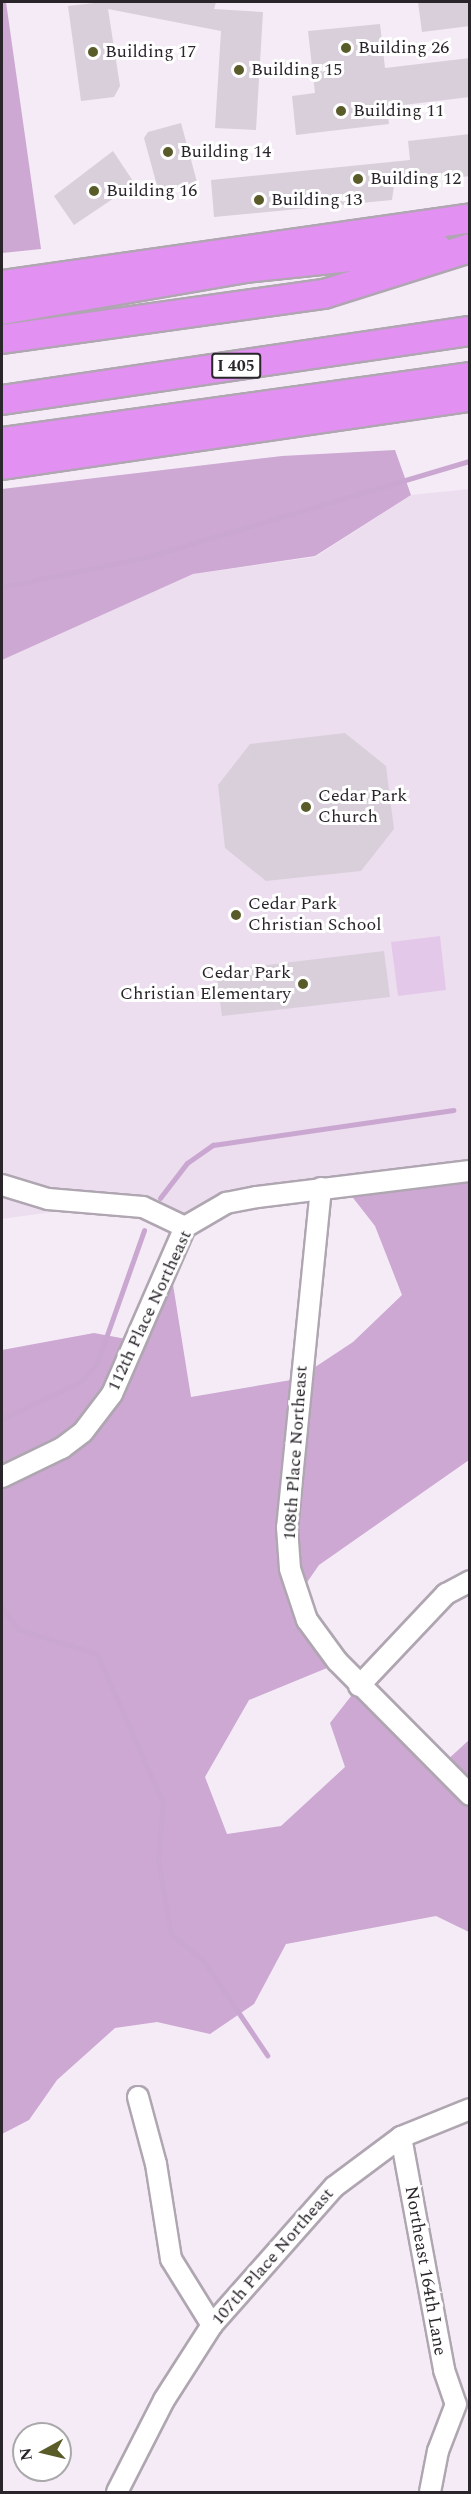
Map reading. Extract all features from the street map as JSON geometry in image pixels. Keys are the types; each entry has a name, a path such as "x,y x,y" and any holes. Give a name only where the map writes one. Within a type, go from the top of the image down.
{"highway":[{"path":"2,285 470,218"},
{"path":"2,339 340,290 470,247"},
{"path":"2,310 356,252 470,247"},
{"name":"I 405","path":"2,400 470,331"},
{"name":"I 405","path":"2,416 470,350"},
{"name":"I 405","path":"2,442 470,376"},
{"path":"2,465 470,397"},
{"path":"314,418 470,408"}],"street":[{"name":"112th Place Northeast","path":"2,1477 62,1448 83,1432 112,1395 185,1227 226,1203 321,1188 470,1171"},
{"path":"2,1185 48,1199 143,1207 185,1227"},
{"name":"108th Place Northeast","path":"321,1188 287,1527 290,1569 307,1620 359,1686 470,1795"},
{"path":"359,1686 446,1594 470,1581"},
{"path":"138,2097 156,2164 171,2259 212,2325"},
{"path":"401,2137 470,2109"},
{"name":"107th Place Northeast","path":"117,2493 164,2400 212,2325 334,2187 401,2137"},
{"name":"Northeast 164th Lane","path":"401,2137 444,2370 463,2403"},
{"path":"430,2493 438,2451 463,2403"}],"shaded area":[{"path":"2,2 6,2 41,249 2,253"},
{"path":"395,450 411,495 315,556 193,574 2,660 2,489 282,456"},
{"name":"Cedar Park Christian School","path":"469,489 469,1171 257,1197 185,1227 116,1203 2,1219 2,660 193,574 315,557 411,495"},
{"path":"440,936 446,990 398,996 391,942"},
{"path":"469,1171 469,1460 319,1565 294,1601 344,1661 249,1700 205,1777 227,1834 281,1826 345,1767 330,1723 359,1686 444,1763 469,1740 469,1932 436,1916 286,1944 254,2004 210,2034 157,2022 115,2028 57,2080 29,2120 2,2134 2,1350 94,1333 137,1341 170,1266 191,1397 297,1379 353,1342 402,1295 375,1226 343,1185"}],"building":[{"path":"103,2 216,2 214,9 263,12 256,130 215,128 221,31 108,9 120,86 114,97 81,101 68,6"},
{"path":"418,2 470,2 470,26 422,32"},
{"path":"380,24 385,68 470,58 470,97 387,107 389,124 296,135 292,96 315,93 308,31"},
{"name":"Building 14","path":"181,123 197,182 159,193 144,138 148,132"},
{"path":"470,134 470,176 394,185 392,200 214,217 211,180 410,160 408,141"},
{"name":"Building 16","path":"113,151 135,184 74,225 54,196"},
{"name":"Cedar Park Church","path":"345,733 386,766 394,829 361,871 266,881 225,848 218,785 250,744"},
{"name":"Cedar Park Christian Elementary","path":"384,951 390,997 222,1016 216,971"}],"waterway":[{"path":"2,587 147,557 470,461"},
{"path":"160,1198 187,1163 213,1145 453,1110"},
{"path":"2,1419 80,1382 97,1363 144,1230"},
{"path":"2,1608 18,1629 97,1654 163,1803 158,1859 171,1934 203,1960 267,2055"}],"place":[{"name":"Building 26","path":"346,48"},
{"name":"Building 17","path":"93,52"},
{"name":"Building 15","path":"239,70"},
{"name":"Building 11","path":"341,111"},
{"name":"Building 14","path":"168,152"},
{"name":"Building 12","path":"358,179"},
{"name":"Building 16","path":"94,191"},
{"name":"Building 13","path":"259,200"},
{"name":"Cedar Park Church","path":"306,807"},
{"name":"Cedar Park Christian School","path":"236,915"},
{"name":"Cedar Park Christian Elementary","path":"303,984"}]}
